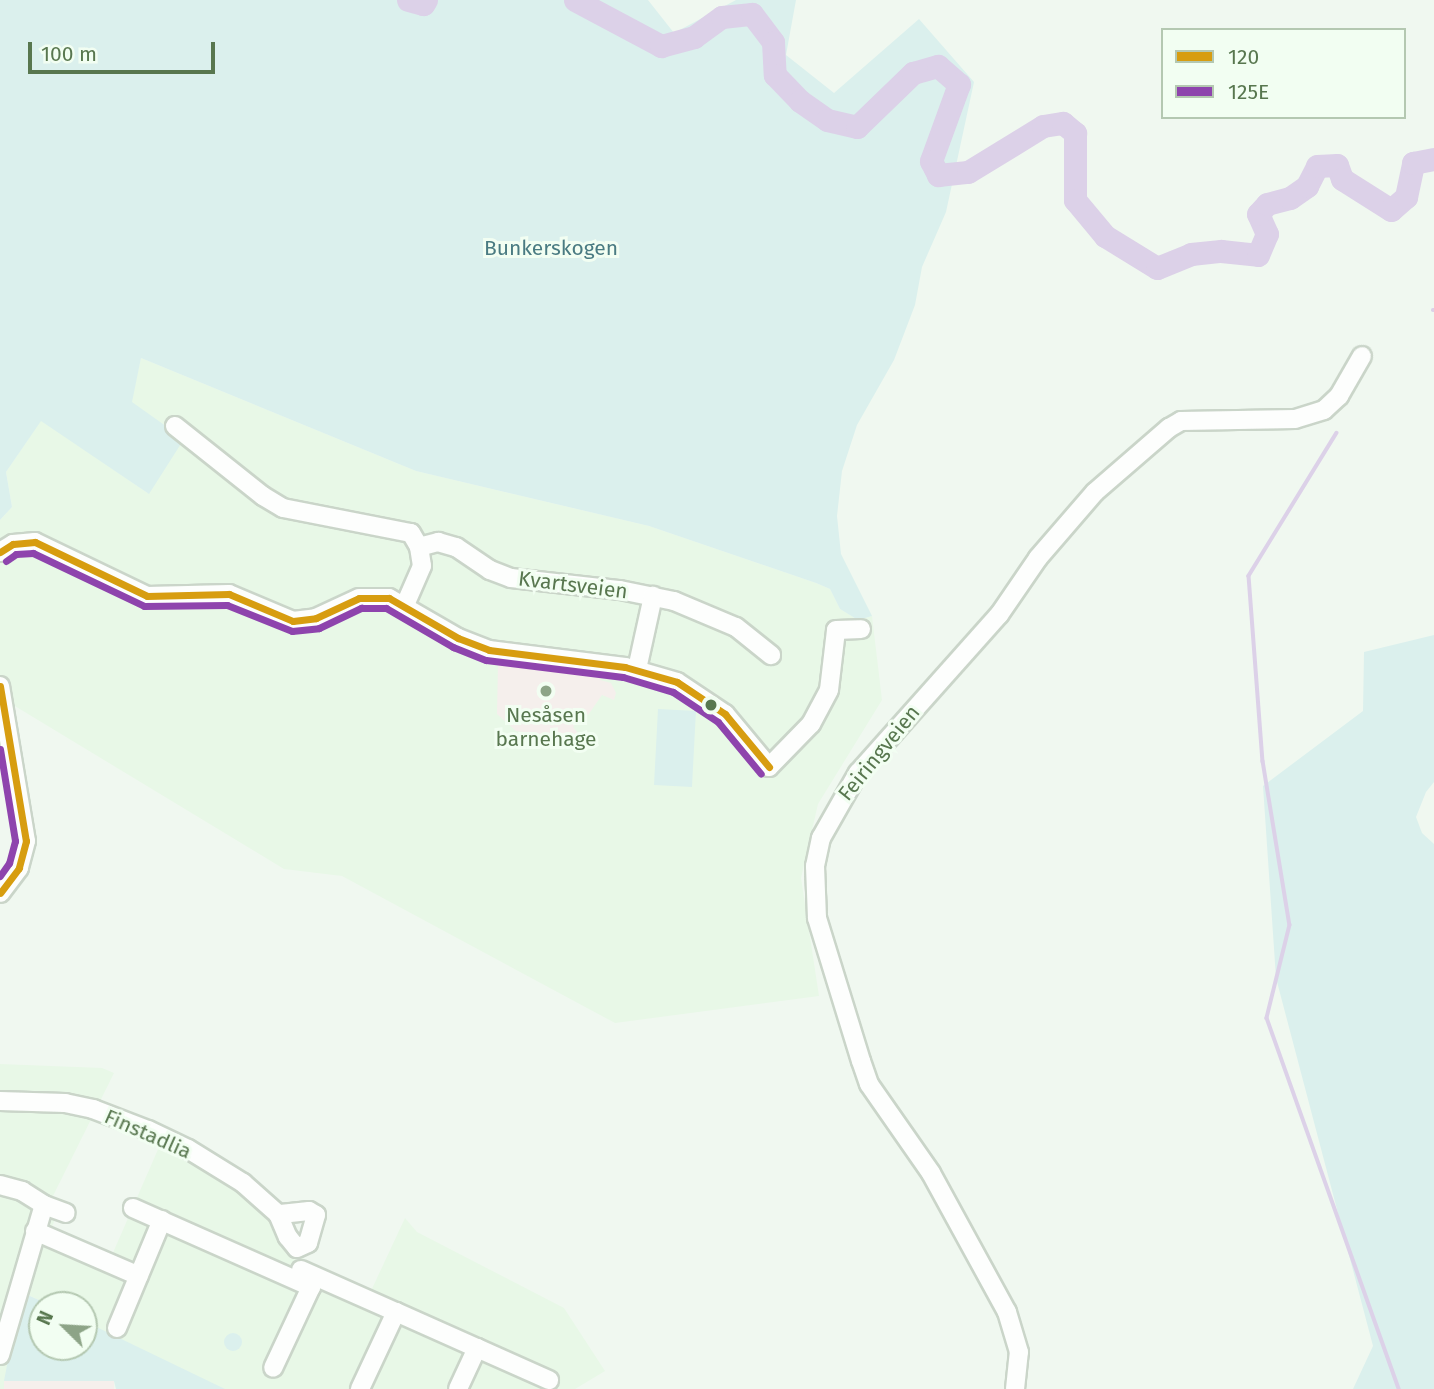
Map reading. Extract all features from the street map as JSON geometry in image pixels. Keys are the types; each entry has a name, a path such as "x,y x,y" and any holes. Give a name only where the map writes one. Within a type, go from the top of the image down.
{"street":[{"name":"Feiringveien","path":"1015,1389 1019,1352 1007,1312 931,1173 908,1136 869,1084 817,918 816,866 821,838 858,774 999,615 1038,558 1095,492 1169,428 1181,421 1295,419 1324,410 1339,396 1362,356"},
{"path":"175,426 274,503 294,512 407,531 419,547 422,566 405,605"},
{"path":"0,552 13,544 35,542 147,596 229,594 293,621 316,618 366,596 389,598 405,605 448,633 489,650 637,669 677,682 705,699 733,722 769,767 811,724 829,690 836,630 861,629"},
{"name":"Kvartsveien","path":"419,547 438,542 456,547 490,570 512,578 653,596 736,627 771,655"},
{"name":"Kvartsveien","path":"637,669 653,596"},
{"path":"0,686 26,841 19,867 0,892"},
{"name":"Finstadlia","path":"0,1101 65,1103 93,1109 188,1149 243,1183 278,1214 288,1237 298,1248"},
{"path":"0,1185 22,1191 44,1205 66,1213"},
{"path":"0,1355 44,1205"},
{"path":"133,1208 396,1312 549,1380"},
{"path":"273,1367 311,1287 302,1276 298,1248 308,1243 316,1216 309,1211 278,1214"},
{"path":"117,1328 162,1220"},
{"path":"35,1231 139,1276"},
{"path":"360,1389 396,1312"},
{"path":"458,1389 477,1348"}],"shaded area":[{"path":"141,358 416,471 649,526 816,583 830,589 840,609 858,620 872,616 882,700 818,804 801,878 819,996 615,1023 342,876 284,869 0,697 0,520 12,507 6,472 41,420 149,494 131,402"},
{"path":"498,665 601,672 600,680 611,683 616,693 614,700 602,695 588,715 585,714 573,727 578,733 569,738 516,731 497,714"},
{"path":"0,1064 102,1068 114,1073 52,1198 61,1204 52,1227 112,1255 166,1131 220,1160 278,1201 306,1264 370,1293 405,1218 417,1232 564,1308 605,1371 575,1389 221,1389 98,1329 98,1291 28,1291 28,1295 22,1292 4,1389 0,1389"},
{"path":"4,1381 114,1381 114,1389 4,1389"}],"green space":[{"name":"Bunkerskogen","path":"0,0 648,0 674,33 736,0 796,0 786,55 834,93 919,19 974,82 946,212 922,267 915,305 894,360 857,425 842,471 837,516 841,554 872,616 858,620 840,609 830,589 816,583 649,526 416,471 141,358 132,402 184,439 149,494 41,421 6,472 12,507 0,520"},
{"path":"1434,635 1434,782 1426,792 1416,817 1422,833 1434,844 1434,1389 1353,1389 1373,1346 1276,978 1263,786 1363,711 1364,652"},
{"path":"658,709 696,711 692,787 654,785"},
{"path":"21,1292 28,1295 28,1361 98,1361 98,1328 225,1389 116,1389 114,1381 4,1381"},
{"path":"233,1333 239,1336 242,1342 239,1348 233,1351 227,1348 224,1342 227,1336"}],"waterway":[{"path":"408,0 423,4 426,0"},
{"path":"575,0 661,46 694,37 722,17 752,14 773,42 775,75 800,101 827,120 857,127 913,73 938,66 959,84 931,161 938,175 968,172 1043,126 1063,123 1075,133 1075,200 1105,236 1157,268 1191,254 1221,251 1258,255 1267,234 1258,214 1267,204 1290,198 1307,186 1317,166 1337,165 1342,179 1391,210 1406,197 1413,163 1434,159"},
{"path":"1337,433 1249,576 1263,761 1290,925 1267,1018 1399,1389"}],"transit line":[{"name":"120","path":"0,552 13,544 35,542 147,596 229,594 293,621 316,618 359,598 389,598 458,638 489,650 625,667 677,682 725,714 769,767"},
{"name":"125E","path":"6,561 16,554 33,553 144,606 227,605 292,631 319,628 361,608 386,608 453,647 486,660 623,677 673,692 718,722 761,774"},
{"name":"120","path":"0,686 26,841 19,868 0,893"},
{"name":"125E","path":"0,749 15,841 9,863 0,876"}],"place":[{"name":"Nesåsen barnehage","path":"546,691"}]}
